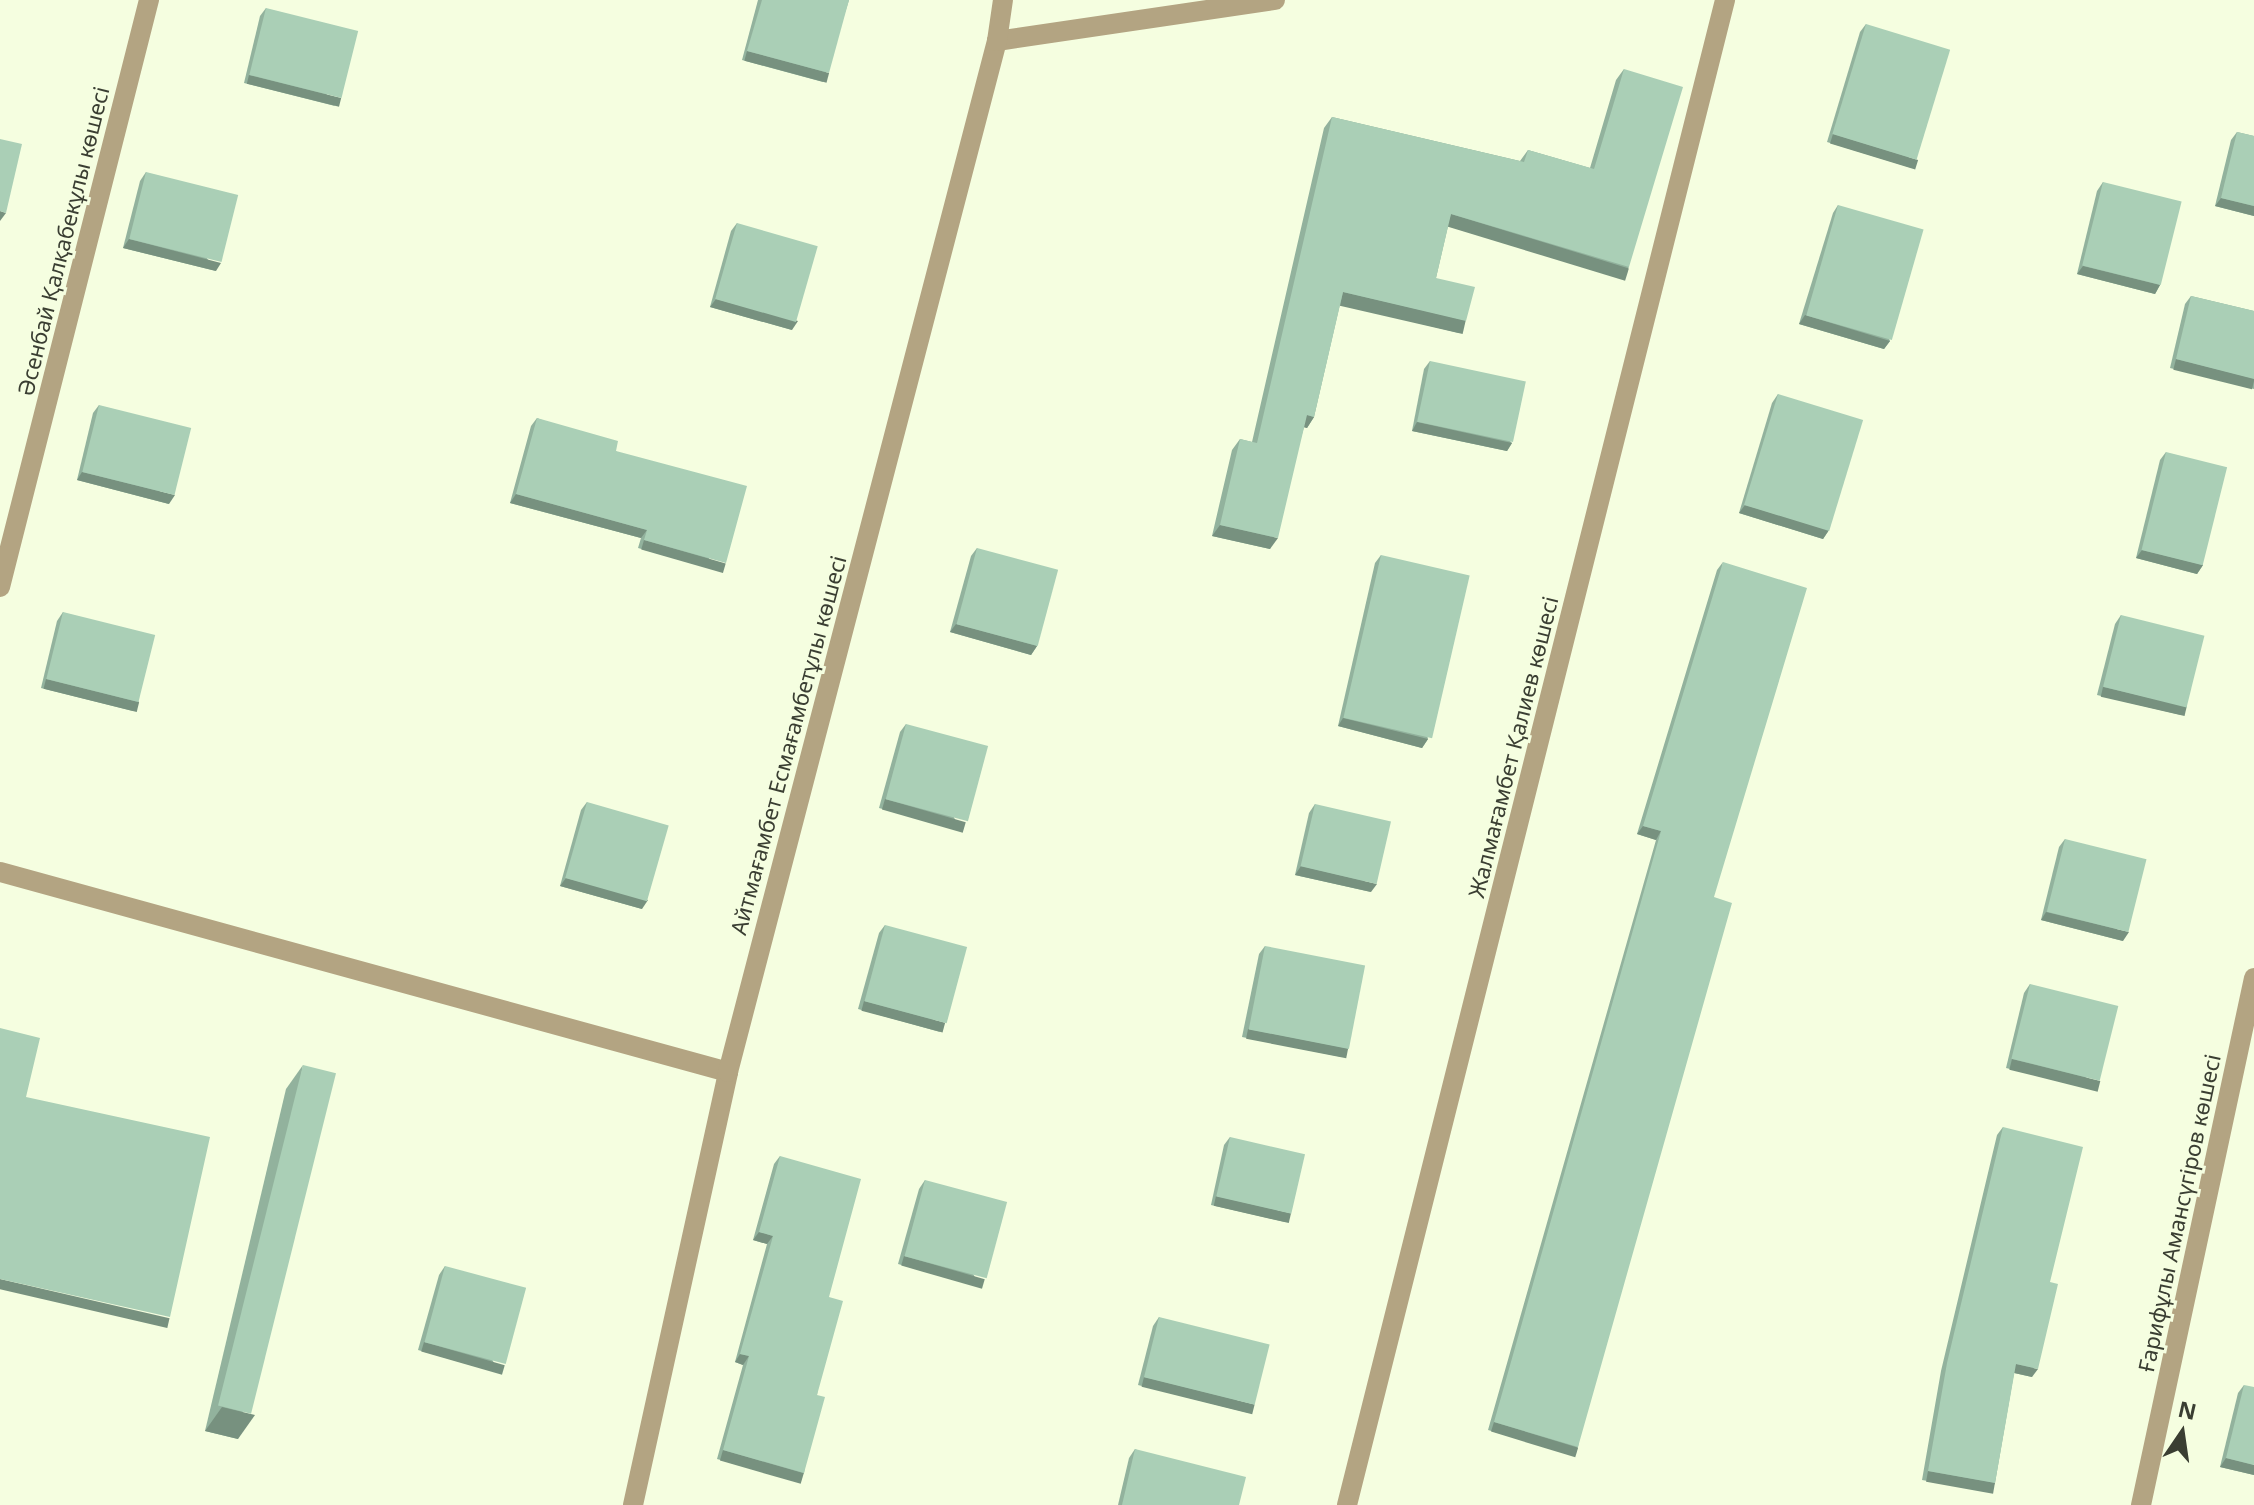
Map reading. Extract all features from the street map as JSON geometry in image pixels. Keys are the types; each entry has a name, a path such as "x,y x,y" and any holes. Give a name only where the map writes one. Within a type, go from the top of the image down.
{"street":[{"name":"Әсенбай Қалқабекұлы көшесі","path":"0,587 149,0"},
{"name":"Айтмағамбет Есмағамбетұлы көшесі","path":"633,1505 728,1072 997,41 1003,0"},
{"path":"997,41 1275,0"},
{"name":"Жалмағамбет Қалиев көшесі","path":"1347,1505 1725,0"},
{"path":"0,872 728,1072"},
{"name":"Ғарифұлы Амансүгіров көшесі","path":"2141,1505 2254,978"}],"building":[{"path":"762,0 849,0 829,73 747,51"},
{"path":"266,8 358,31 341,98 249,75"},
{"path":"1866,24 1950,50 1917,160 1832,134"},
{"path":"1624,69 1683,87 1629,267 1451,214 1436,278 1475,287 1466,321 1343,292 1314,417 1307,415 1278,538 1220,525 1240,439 1257,443 1332,117 1524,162 1528,150 1594,169"},
{"path":"2237,132 2254,136 2254,206 2221,198"},
{"path":"0,139 22,144 6,213 0,211"},
{"path":"146,172 238,195 221,262 129,239"},
{"path":"2103,182 2182,202 2161,285 2082,265"},
{"path":"1838,205 1924,230 1892,340 1806,316"},
{"path":"737,223 818,246 796,322 715,299"},
{"path":"2191,296 2254,311 2254,379 2176,359"},
{"path":"1430,361 1526,381 1513,442 1417,422"},
{"path":"1778,394 1863,420 1829,531 1744,505"},
{"path":"99,405 191,428 174,495 82,472"},
{"path":"537,418 618,441 616,451 747,486 726,563 644,540 647,530 516,494"},
{"path":"2166,452 2227,467 2203,565 2142,550"},
{"path":"977,548 1058,570 1038,646 957,624"},
{"path":"1381,555 1470,575 1432,738 1343,718"},
{"path":"1723,562 1807,588 1714,897 1732,903 1578,1447 1494,1422 1661,831 1643,826"},
{"path":"63,612 155,635 138,702 46,679"},
{"path":"2121,615 2204,636 2187,708 2103,687"},
{"path":"906,724 988,746 968,821 886,799"},
{"path":"587,802 669,825 647,901 565,878"},
{"path":"1315,804 1391,822 1377,884 1301,866"},
{"path":"2065,839 2147,859 2128,932 2047,912"},
{"path":"885,925 967,947 947,1023 865,1001"},
{"path":"1265,946 1365,965 1349,1049 1249,1029"},
{"path":"2030,984 2118,1006 2100,1081 2011,1059"},
{"path":"0,1028 40,1038 26,1097 210,1137 170,1317 0,1279"},
{"path":"303,1065 336,1073 251,1414 218,1406"},
{"path":"2003,1127 2083,1147 2050,1282 2058,1284 2038,1369 2016,1364 1995,1483 1928,1471 1947,1363"},
{"path":"1230,1137 1305,1154 1291,1214 1216,1196"},
{"path":"780,1156 861,1179 829,1297 843,1301 817,1395 825,1397 804,1473 723,1450 749,1356 740,1354 773,1236 759,1232"},
{"path":"925,1180 1007,1202 987,1278 905,1256"},
{"path":"445,1266 526,1288 506,1364 425,1342"},
{"path":"1159,1317 1270,1345 1255,1405 1144,1377"},
{"path":"2244,1385 2254,1387 2254,1465 2226,1458"},
{"path":"1135,1449 1246,1477 1239,1505 1122,1505"}]}
